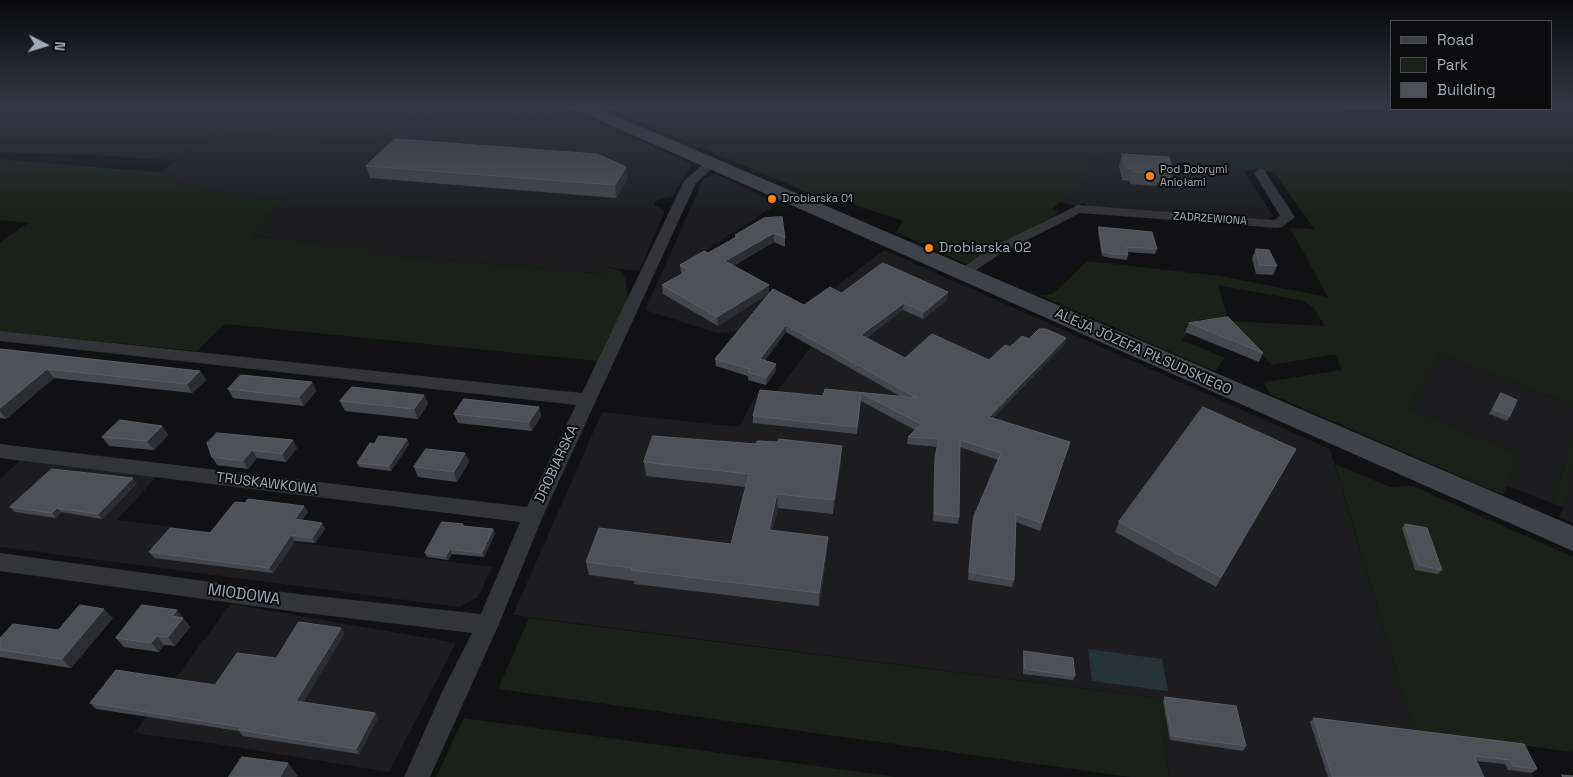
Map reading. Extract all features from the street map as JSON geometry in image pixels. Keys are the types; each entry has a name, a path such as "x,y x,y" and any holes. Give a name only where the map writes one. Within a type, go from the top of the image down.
{"main road":[{"name":"ALEJA JÓZEFA PIŁSUDSKIEGO","path":"666,142 1573,540"}],"street":[{"name":"DROBIARSKA","path":"417,777 488,624 533,516 690,181 713,162"},
{"name":"ZADRZEWIONA","path":"962,273 995,251 1078,209 1277,224 1288,217 1260,173"},
{"path":"0,336 588,400"},
{"name":"TRUSKAWKOWA","path":"0,450 533,516"},
{"name":"MIODOWA","path":"0,562 308,604 454,622 488,624"}],"shaded area":[{"path":"201,142 351,142 374,144 376,142 643,142 691,164 673,196 656,200 654,205 665,211 639,271 605,267 603,274 365,253 369,248 252,236 283,200 178,186 167,173 159,173"},
{"path":"990,152 1243,170 1273,216 1266,221 1088,207 1083,203 1077,206 1061,202 1050,210"},
{"path":"716,174 777,204 699,255 803,312 884,250 1330,449 1414,731 1518,745 1534,777 1169,777 1159,698 513,615 602,412 739,427 757,393 773,396 811,347 773,325 767,329 717,333 645,310 704,178"},
{"path":"1438,354 1573,405 1573,436 1553,501 1564,508 1506,485 1517,454 1409,408"},
{"path":"24,457 158,475 117,520 492,567 478,597 459,607 0,547 0,479"},
{"path":"1573,470 1573,523 1559,517 1564,508"},
{"path":"231,604 456,643 389,772 223,745 134,733"},
{"path":"1088,649 1162,659 1168,691 1092,681"}],"green space":[{"path":"0,142 201,142 175,161 113,156 0,152"},
{"path":"351,142 376,142 374,144"},
{"path":"687,142 1573,142 1573,405 1438,354 1409,408 1517,454 1503,495 1270,394 1264,384 1265,382 1342,370 1335,354 1272,365 1228,321 1199,319 1182,340 1225,358 1215,371 1039,295 1053,294 1087,261 1220,276 1328,297 1290,228 1314,229 1274,172 1086,159 1092,178 1051,209 1059,211 1057,214 966,264 896,232 903,221 835,198 824,199","holes":["1218,285 1304,301 1313,307 1325,326 1228,321"]},
{"path":"0,159 167,173 178,186 283,200 252,236 370,248 366,253 603,274 605,267 619,270 625,278 628,301 598,361 225,324 197,351 0,331 0,242 28,223 0,220"},
{"path":"1573,436 1573,470 1564,508 1553,502"},
{"path":"1335,464 1390,487 1413,486 1573,557 1573,752 1414,731"},
{"path":"529,618 1159,698 1169,777 1131,777 498,689"},
{"path":"464,718 484,721 897,777 436,777"}],"building":[{"path":"391,142 439,142 597,154 626,167 615,185 366,166"},
{"path":"1122,154 1169,157 1173,172 1159,171 1160,174 1134,172 1133,169 1126,168"},
{"path":"782,217 785,238 774,233 725,261 769,285 717,317 662,285 689,270 680,265 704,251 708,253 764,218"},
{"path":"1099,227 1152,232 1157,249 1126,247 1128,255 1103,252"},
{"path":"1256,249 1269,250 1277,266 1260,265"},
{"path":"883,263 948,292 924,312 904,303 861,335 905,358 932,334 989,360 1005,345 1010,347 1022,336 1029,339 1039,329 1046,329 1066,338 989,417 1070,442 1042,523 1016,514 1014,580 969,572 974,516 1001,453 960,440 959,517 935,514 935,457 939,439 908,437 921,424 861,393 857,427 753,416 760,390 823,396 825,389 917,398 786,325 760,359 776,364 766,378 748,372 750,369 715,359 773,289 804,305 830,287 841,293"},
{"path":"1228,317 1263,353 1189,323"},
{"path":"0,349 200,371 187,384 47,369 0,408"},
{"path":"241,375 312,382 299,397 228,389"},
{"path":"352,387 424,395 414,409 340,401"},
{"path":"1501,393 1517,400 1510,416 1493,409"},
{"path":"464,399 539,407 529,422 454,414"},
{"path":"1203,407 1296,449 1221,577 1119,522"},
{"path":"120,420 162,426 147,441 102,437"},
{"path":"217,433 293,440 282,454 252,450 243,461 212,457 207,443"},
{"path":"379,436 407,439 389,466 357,463 370,443 374,444"},
{"path":"653,436 756,444 757,441 777,442 779,439 842,446 834,500 777,494 769,530 828,537 819,593 631,570 632,568 586,562 599,528 731,544 749,474 644,462"},
{"path":"426,449 465,453 454,472 414,467"},
{"path":"52,469 133,478 98,514 57,508 52,513 10,507"},
{"path":"248,499 304,506 295,519 322,523 312,538 291,535 269,568 149,552 170,528 210,533 235,502 245,503"},
{"path":"442,522 493,529 482,553 450,549 446,556 425,553"},
{"path":"1405,524 1427,528 1442,570 1419,565"},
{"path":"80,605 104,609 62,659 0,650 0,638 13,624 58,630"},
{"path":"142,605 177,610 172,616 183,618 168,637 157,636 151,643 116,638"},
{"path":"299,622 341,628 296,701 375,713 356,749 239,730 241,727 90,703 116,670 215,685 237,653 276,658"},
{"path":"1024,651 1073,658 1075,676 1025,669"},
{"path":"1165,697 1236,706 1246,746 1172,736"},
{"path":"1314,718 1524,744 1537,769 1513,766 1510,760 1474,756 1484,777 1333,777"},
{"path":"242,757 288,763 280,777 229,777"}],"place":[{"name":"Pod Dobrymi Aniołami","path":"1150,176"},
{"name":"Drobiarska 01","path":"772,199"},
{"name":"Drobiarska 02","path":"929,248"}]}
